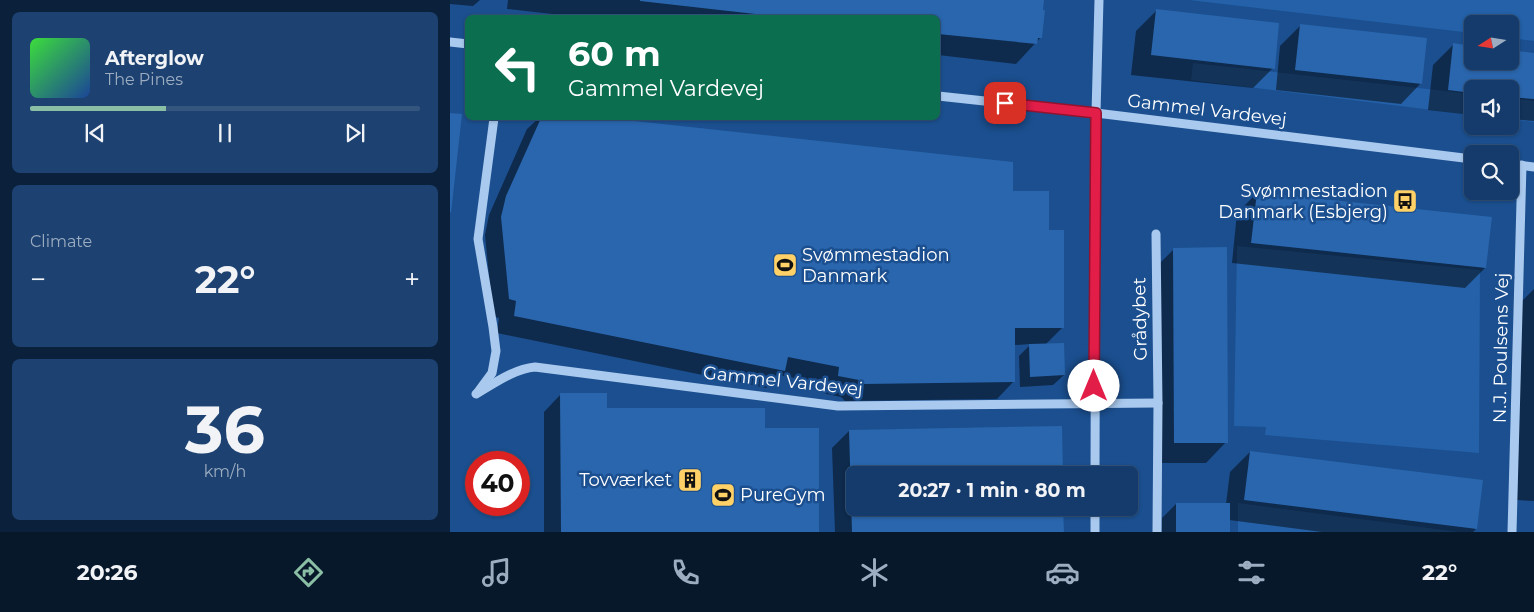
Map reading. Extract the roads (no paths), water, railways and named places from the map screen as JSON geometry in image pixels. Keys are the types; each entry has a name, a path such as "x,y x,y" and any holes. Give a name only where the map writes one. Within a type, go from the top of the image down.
{"street":[{"path":"1095,466 1096,113 1100,0"},
{"path":"450,42 465,44"},
{"name":"Gammel Vardevej","path":"940,96 1096,113 1464,158"},
{"name":"Gammel Vardevej","path":"494,120 478,239 496,351 492,373 476,394 513,373 525,368 535,367 838,406 1094,405"},
{"path":"1519,165 1534,167"},
{"name":"N.J. Poulsens Vej","path":"1512,532 1522,165"},
{"name":"Grådybet","path":"1156,234 1157,532"},
{"path":"1094,405 1158,403"},
{"path":"1095,516 1095,532"}],"place":[{"name":"Svømmestadion Danmark (Esbjerg)","path":"1405,201"},
{"name":"Svømmestadion Danmark","path":"785,265"},
{"name":"Tovværket","path":"690,480"},
{"name":"PureGym","path":"723,495"}]}
